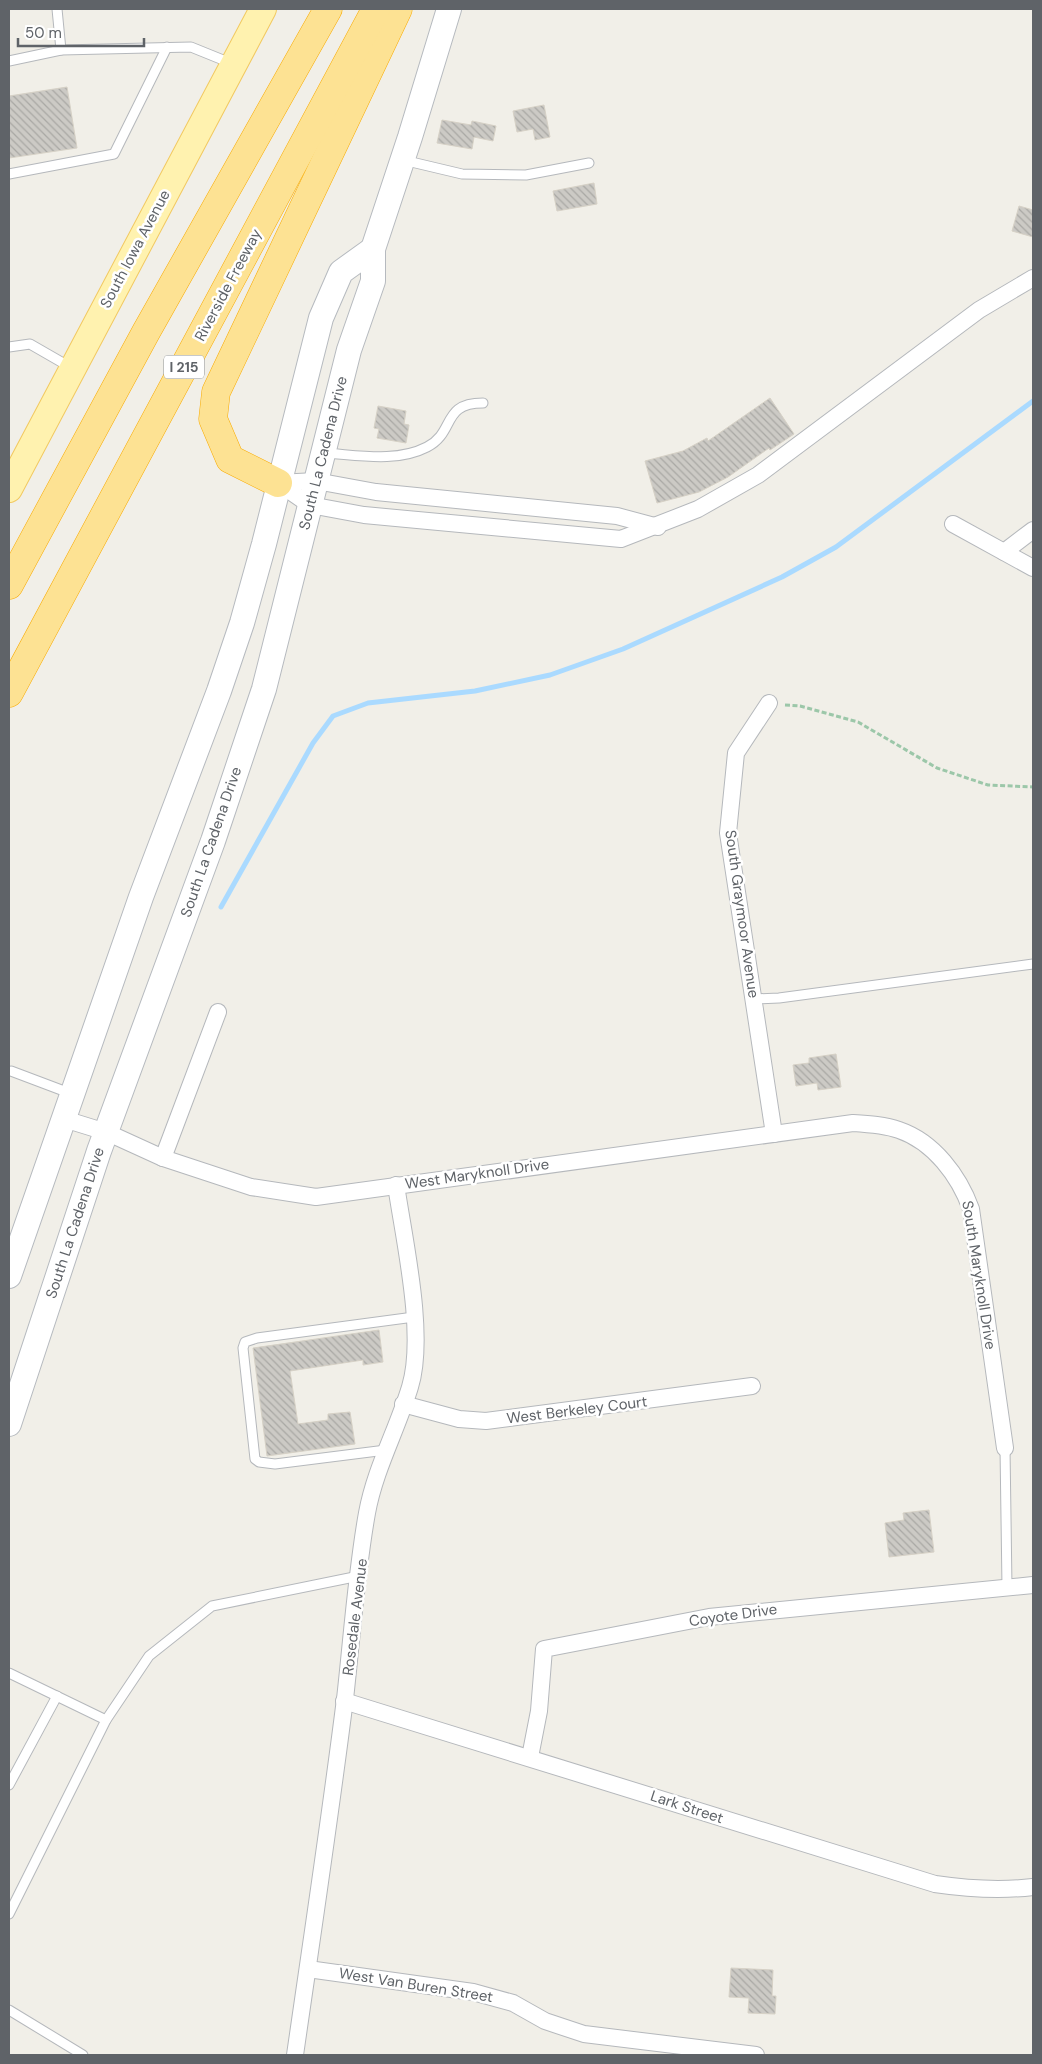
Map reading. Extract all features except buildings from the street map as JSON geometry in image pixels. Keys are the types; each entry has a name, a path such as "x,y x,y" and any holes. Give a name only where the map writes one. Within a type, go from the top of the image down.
{"highway":[{"path":"9,585 151,323 328,9"},
{"name":"Riverside Freeway","path":"9,693 376,9"},
{"path":"278,483 230,459 222,445 213,419 216,392 398,9"}],"main road":[{"name":"South Iowa Avenue","path":"9,489 262,9"},
{"name":"South La Cadena Drive","path":"9,1424 106,1132 213,841 264,689 349,350 373,281 373,249 403,160 449,9"},
{"path":"9,1276 141,897 220,691 262,552 321,318 341,272 373,249"}],"street":[{"path":"278,483 310,505 364,515 621,539 658,527 698,510 758,475 979,310 1033,278"},
{"path":"278,483 316,481 376,492 618,516 658,527"},
{"path":"952,524 1033,568"},
{"path":"1004,552 1033,530"},
{"name":"South Graymoor Avenue","path":"769,703 736,753 728,833 774,1134"},
{"path":"163,1158 218,1012"},
{"name":"West Maryknoll Drive","path":"64,1119 106,1132 163,1158 251,1188 316,1197 853,1123 878,1125 900,1131"},
{"name":"South Maryknoll Drive","path":"900,1131 922,1142 946,1165 964,1188 971,1209 1005,1448"},
{"name":"Rosedale Avenue","path":"295,2055 344,1701 367,1513 386,1450 410,1387 413,1371 414,1317 396,1185"},
{"name":"West Berkeley Court","path":"403,1404 459,1419 486,1421 752,1386"},
{"name":"Coyote Drive","path":"530,1757 539,1711 544,1649 708,1617 1033,1585"},
{"name":"Lark Street","path":"344,1701 530,1757 935,1884 972,1890 1003,1890 1033,1887"},
{"name":"West Van Buren Street","path":"308,1969 473,1992 513,2003 545,2021 584,2034 756,2055"}],"lane":[{"path":"57,9 61,50"},
{"path":"9,174 114,154 167,47"},
{"path":"9,61 61,50 191,47 233,64"},
{"path":"403,160 462,174 526,175 589,163"},
{"path":"9,347 30,344 72,369"},
{"path":"324,453 392,458 427,447 442,435 453,414 466,403 483,403"},
{"path":"754,999 778,998 1033,964"},
{"path":"11,1071 73,1094"},
{"path":"386,1450 276,1464 259,1462 255,1459 243,1348 246,1342 257,1338 414,1317"},
{"path":"1005,1448 1008,1587"},
{"path":"9,1914 106,1720 149,1656 212,1606 360,1576"},
{"path":"9,1673 106,1720"},
{"path":"9,1785 57,1696"},
{"path":"9,2010 83,2055"}],"path":[{"path":"769,703 800,706 858,722 937,768 988,785 1033,787"}],"waterway":[{"path":"221,907 313,743 333,716 368,703 475,691 550,675 623,649 782,577 836,547 1033,401"}]}
